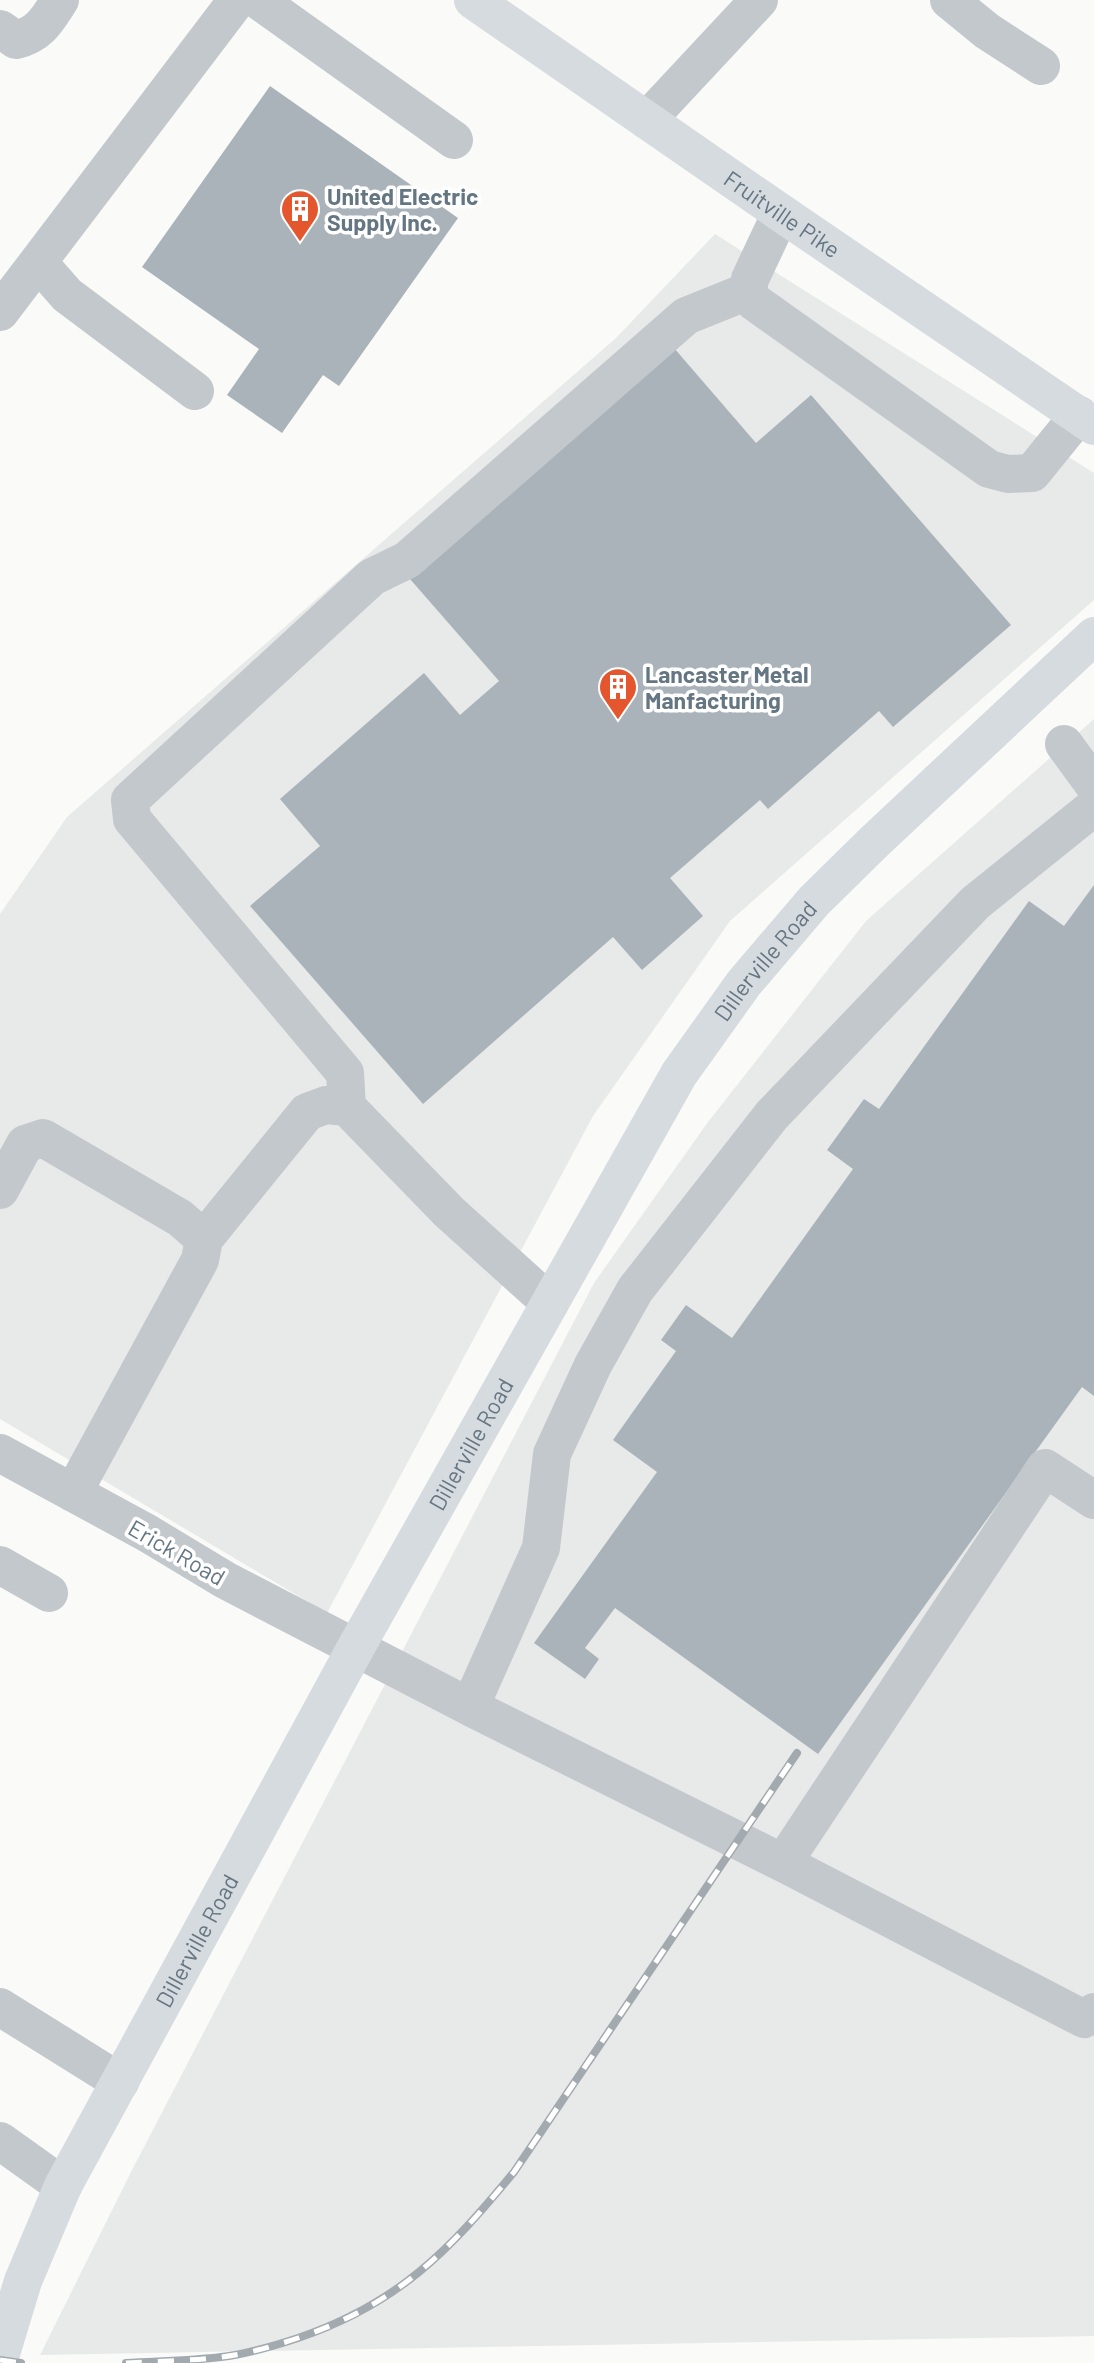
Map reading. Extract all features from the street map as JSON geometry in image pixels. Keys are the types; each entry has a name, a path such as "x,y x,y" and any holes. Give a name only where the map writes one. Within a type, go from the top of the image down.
{"main road":[{"name":"Fruitville Pike","path":"473,0 1086,420"},
{"name":"Dillerville Road","path":"0,2357 23,2281 63,2186 355,1649 679,1074 744,983 814,901 873,842 1094,636"}],"street":[{"path":"0,29 16,40 30,37 42,28 60,0"},
{"path":"0,312 237,0"},
{"path":"258,0 454,140"},
{"path":"647,120 759,0"},
{"path":"949,0 987,31 1041,66"},
{"path":"781,213 750,279 748,291 753,301 989,469 1008,474 1032,473 1086,420"},
{"path":"38,262 67,295 195,391"},
{"path":"347,1107 345,1073 132,819 130,800 372,577 407,561 686,316 748,291"},
{"path":"1064,744 1094,785"},
{"path":"470,1707 541,1548 552,1454 593,1365 635,1290 772,1115 975,903 1094,807"},
{"path":"74,1493 200,1260 204,1239 307,1112 326,1105 347,1107 449,1212 550,1303"},
{"path":"0,1190 25,1144 43,1138 180,1218 204,1239"},
{"name":"Erick Road","path":"2,1457 74,1493 225,1580 355,1649 783,1863 1084,2019 1094,2012"},
{"path":"783,1863 1045,1468 1094,1500"},
{"path":"0,1565 49,1593"},
{"path":"0,2007 120,2082"},
{"path":"0,2141 63,2186"}],"shaded area":[{"path":"715,234 1094,473 1094,600 730,921 593,1116 327,1613 0,1419 0,914 67,817 616,338"},
{"path":"1094,719 1094,2336 40,2355 132,2170 594,1283 708,1122 866,921"}],"building":[{"name":"United Electric Supply Inc.","path":"270,86 458,218 339,386 323,375 282,433 227,395 259,349 142,267"},
{"name":"Lancaster Metal Manfacturing","path":"674,348 756,443 811,395 1011,625 893,727 879,711 768,809 760,800 670,878 703,916 642,970 613,937 423,1104 250,906 320,846 280,799 424,673 460,715 499,681 410,579"},
{"path":"1094,885 1094,1396 1082,1387 818,1754 615,1608 585,1648 599,1659 585,1679 534,1643 657,1472 613,1440 676,1351 661,1340 686,1305 732,1338 853,1169 827,1150 864,1099 879,1109 1029,901 1064,926"}],"railway":[{"path":"126,2363 231,2356 298,2338 365,2309 419,2272 467,2226 514,2172 797,1753"},
{"path":"0,2360 21,2363"}],"place":[{"name":"United Electric Supply Inc.","path":"300,243"},
{"name":"Lancaster Metal Manfacturing","path":"618,721"}]}
